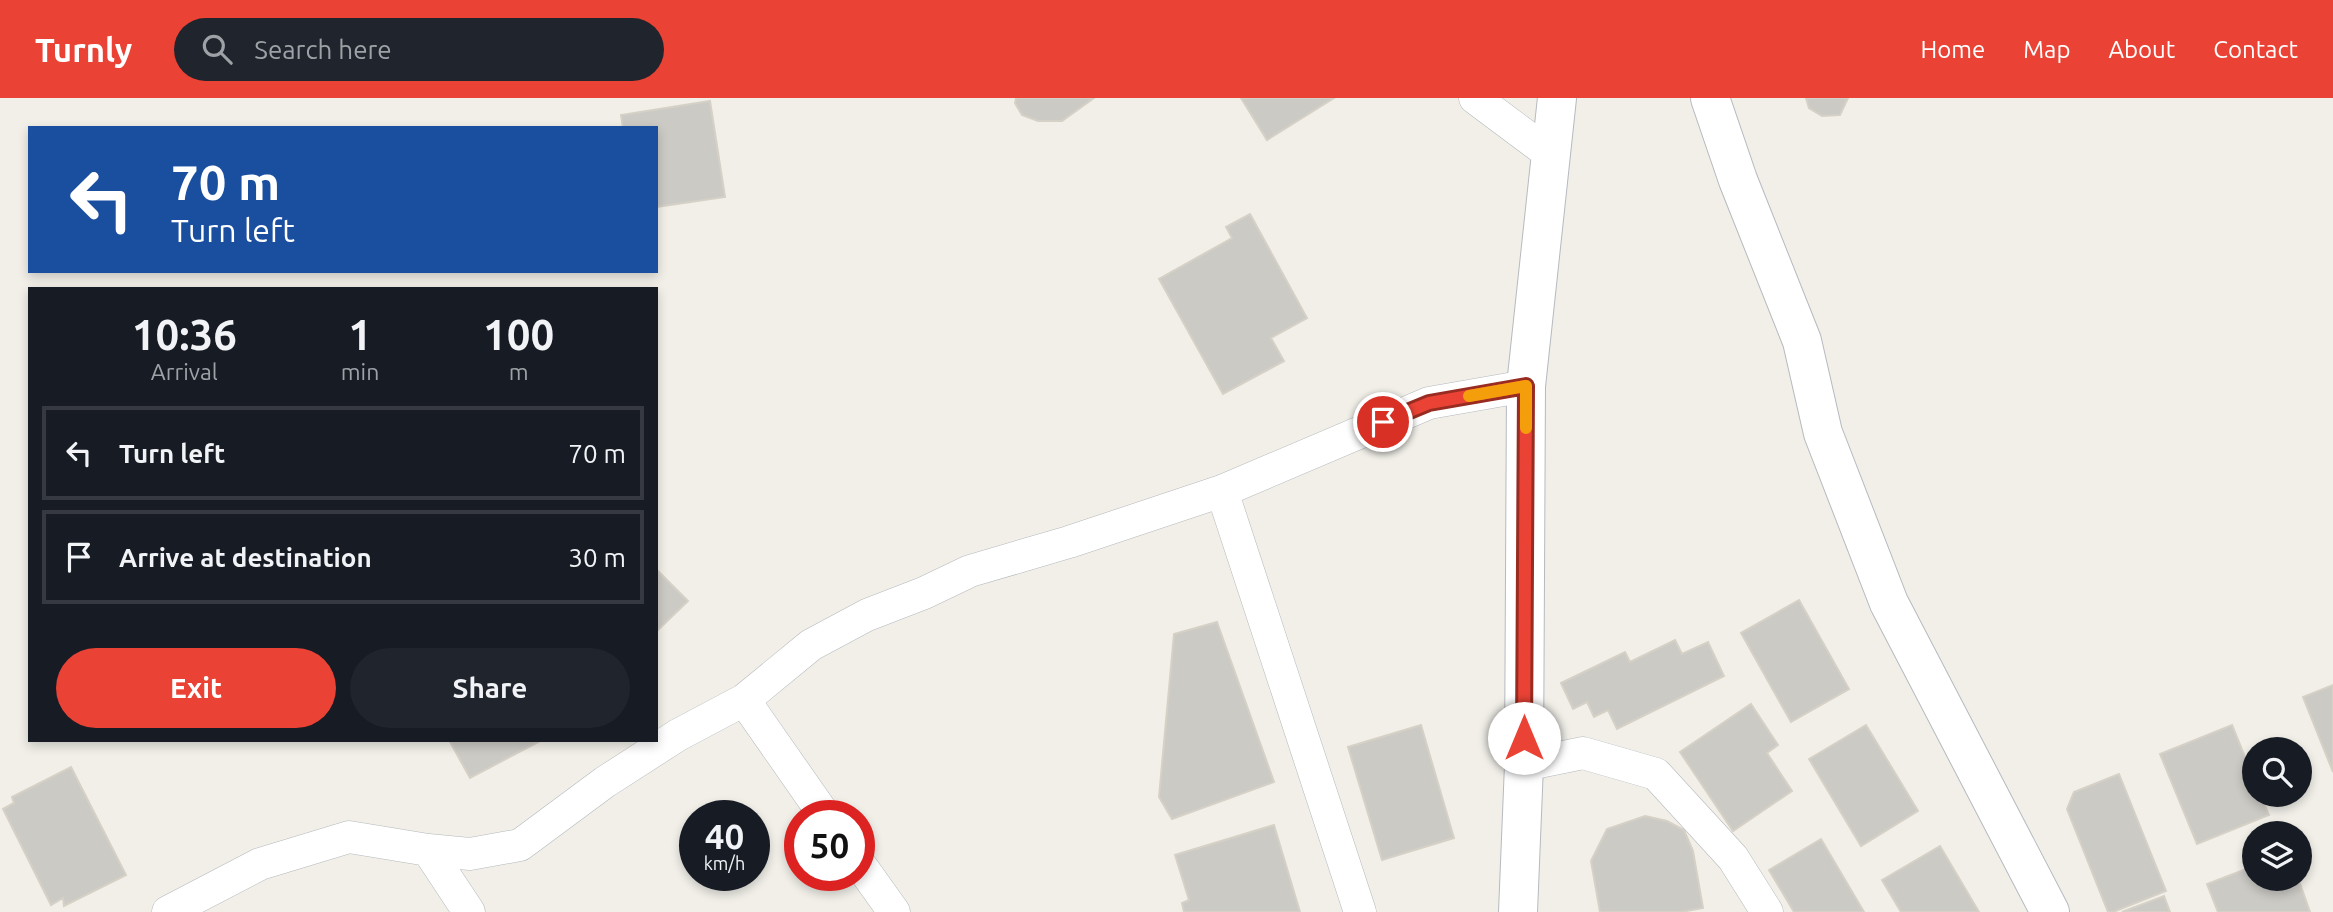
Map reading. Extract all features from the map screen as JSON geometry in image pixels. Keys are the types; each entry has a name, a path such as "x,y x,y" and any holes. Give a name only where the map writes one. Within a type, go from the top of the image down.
{"main road":[{"path":"1518,912 1524,765 1526,386 1557,98"},
{"path":"1710,98 1738,180 1802,341 1823,433 1889,603 2050,912"}],"street":[{"path":"1475,98 1550,154"},
{"path":"168,912 260,864 349,836 428,850 470,854 520,845 605,782 678,735 744,700 811,645 867,615 924,593 970,570 1069,542 1222,491 1429,403 1526,386"},
{"path":"1222,491 1360,912"},
{"path":"744,700 814,800"},
{"path":"1524,765 1583,753 1656,774 1733,858 1767,912"},
{"path":"428,850 468,912"},
{"path":"875,885 894,912"}],"building":[{"path":"1016,98 1094,98 1062,121 1038,121 1022,115 1015,103"},
{"path":"1241,98 1334,98 1267,140"},
{"path":"1806,98 1848,98 1840,115 1822,116 1809,108"},
{"path":"710,101 725,197 658,207 658,126 623,126 621,115"},
{"path":"1250,214 1307,318 1271,338 1284,361 1223,394 1159,279 1232,238 1226,227"},
{"path":"658,571 688,601 658,630"},
{"path":"1799,600 1849,689 1791,722 1741,633"},
{"path":"1217,622 1274,782 1172,819 1159,797 1174,634"},
{"path":"1675,640 1682,654 1708,642 1724,676 1617,729 1608,710 1594,717 1587,702 1573,709 1561,683 1625,652 1630,662"},
{"path":"2333,685 2333,772 2303,697"},
{"path":"1751,704 1778,745 1767,753 1792,791 1733,831 1680,752"},
{"path":"1421,725 1454,838 1382,860 1348,747"},
{"path":"1866,725 1918,811 1861,846 1809,759"},
{"path":"2232,725 2242,750 2242,807 2266,807 2269,815 2254,821 2242,821 2242,826 2197,844 2160,754"},
{"path":"450,742 538,742 470,778"},
{"path":"71,767 126,875 64,906 63,898 51,905 3,809 14,803 12,797"},
{"path":"2119,774 2166,891 2108,912 2067,809 2074,792"},
{"path":"1645,816 1667,821 1684,830 1693,851 1703,908 1681,912 1600,912 1591,861 1607,829"},
{"path":"1274,825 1300,912 1184,912 1182,903 1189,900 1175,855"},
{"path":"1821,839 1864,912 1794,912 1769,870"},
{"path":"1940,846 1979,912 1901,912 1882,880"},
{"path":"2242,871 2242,891 2303,891 2310,912 2218,912 2207,884"},
{"path":"2164,896 2170,912 2122,912"}],"slow traffic":[{"path":"1469,396 1526,386 1526,428"}],"route":[{"path":"1383,422 1429,403 1526,386 1524,738"}]}
